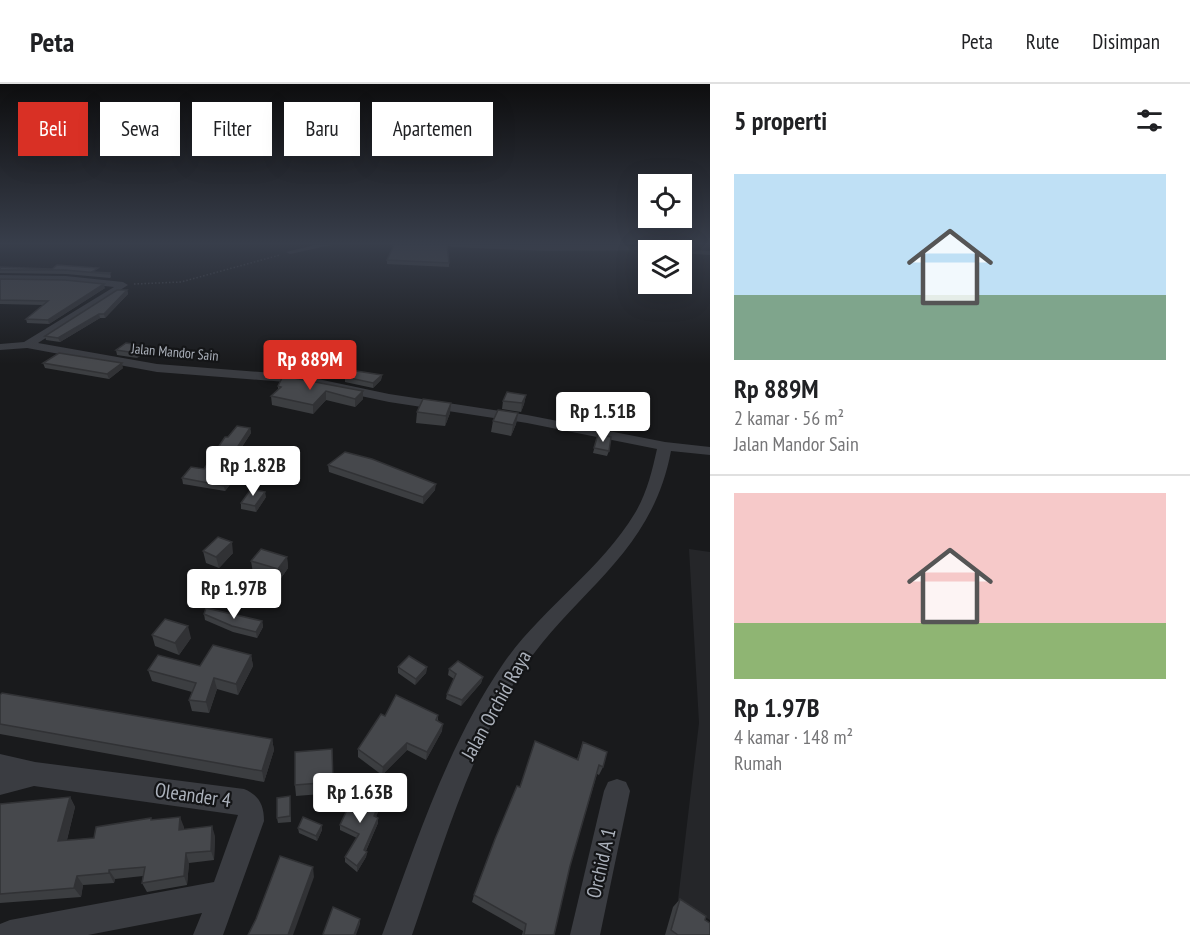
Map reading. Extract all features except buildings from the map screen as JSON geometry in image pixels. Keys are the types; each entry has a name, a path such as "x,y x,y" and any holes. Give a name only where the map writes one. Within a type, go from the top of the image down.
{"street":[{"path":"27,345 123,285"},
{"name":"Jalan Mandor Sain","path":"0,347 27,345 157,368 299,379 665,446"},
{"path":"665,446 710,451"},
{"name":"Jalan Orchid Raya","path":"397,935 429,844 467,751 510,670 538,633 618,551 650,502 665,446"},
{"name":"Oleander 4","path":"0,766 35,774 244,802 251,810 251,821 208,935"},
{"path":"0,783 35,774"},
{"name":"Orchid A 1","path":"585,935 617,791"},
{"path":"10,935 225,894"}],"path":[{"path":"123,285 129,285"}],"shaded area":[{"path":"689,549 710,552 710,920 678,900 699,723"}]}
